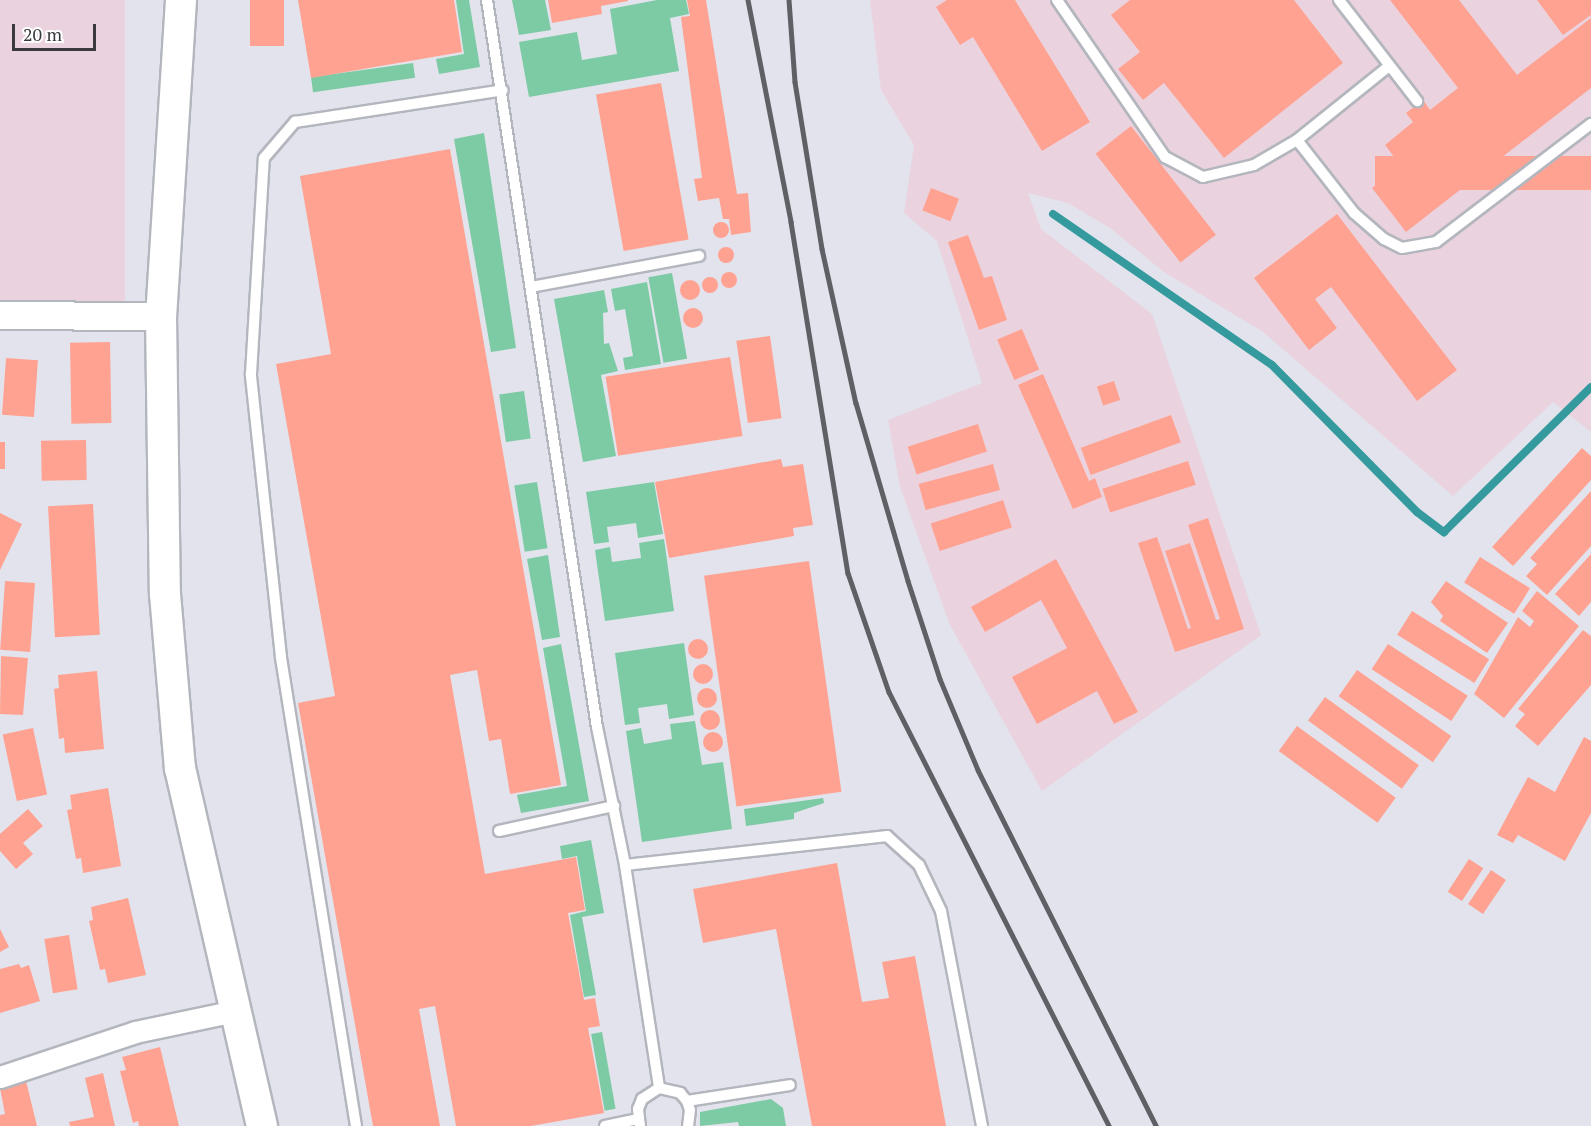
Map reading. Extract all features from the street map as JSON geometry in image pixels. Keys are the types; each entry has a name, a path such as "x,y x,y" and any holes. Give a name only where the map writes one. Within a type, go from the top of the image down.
{"main road":[{"path":"181,0 161,316 165,594 180,768 262,1126"}],"street":[{"path":"0,315 161,316"},
{"path":"0,1077 135,1032 235,1011"}],"lane":[{"path":"487,0 503,90 597,727 626,865 659,1089"},
{"path":"1057,0 1165,157 1182,168 1203,177 1254,165 1297,140 1389,66"},
{"path":"1339,0 1417,101"},
{"path":"356,1126 281,657 251,374 264,158 295,122 503,90"},
{"path":"1297,140 1354,213 1384,239 1402,248 1436,242 1591,124"},
{"path":"531,287 699,256"},
{"path":"499,831 614,806"},
{"path":"626,865 887,836 919,865 941,911 982,1126"},
{"path":"687,1101 790,1085"},
{"path":"605,1126 639,1123 642,1099 659,1089 680,1093 687,1101 690,1110 688,1126"}],"shaded area":[{"path":"0,0 125,0 125,301 0,301"},
{"path":"870,0 1591,0 1591,432 1553,402 1453,496 1263,332 1164,272 1110,228 1068,203 1028,193 1041,229 1152,314 1261,635 1042,791 950,625 900,487 888,420 982,383 937,241 904,213 914,145 881,90"}],"green space":[{"path":"456,0 469,0 480,67 439,74 436,59 464,54"},
{"path":"512,0 545,0 551,30 519,35"},
{"path":"657,0 686,0 689,14 670,18 679,71 529,97 519,42 577,32 582,60 617,54 610,9"},
{"path":"413,63 415,78 313,92 311,77"},
{"path":"484,133 516,348 491,352 454,139"},
{"path":"672,273 687,359 663,363 648,277"},
{"path":"647,282 661,364 625,370 623,358 633,356 625,309 615,311 611,289"},
{"path":"604,290 608,312 603,313 604,344 609,343 618,371 601,375 616,456 583,462 554,299"},
{"path":"524,391 531,439 506,442 499,394"},
{"path":"537,482 547,548 525,552 514,486"},
{"path":"654,482 663,534 638,538 636,523 607,527 609,542 594,544 586,492"},
{"path":"664,539 674,611 605,621 595,550 610,547 612,562 641,558 639,543"},
{"path":"548,555 560,637 542,640 527,559"},
{"path":"684,643 694,715 669,719 667,704 638,708 640,723 625,725 615,653"},
{"path":"561,644 589,801 521,813 517,795 567,786 543,648"},
{"path":"695,721 702,765 723,762 732,829 642,842 626,731 641,728 644,744 672,739 670,724"},
{"path":"823,798 824,803 794,813 794,819 746,826 744,809"},
{"path":"591,840 604,913 582,917 596,995 584,997 570,915 586,911 577,856 562,859 560,846"},
{"path":"602,1032 616,1109 605,1111 591,1034"},
{"path":"771,1099 783,1108 786,1126 739,1126 738,1122 700,1126 700,1112"}],"building":[{"path":"250,0 284,0 284,46 250,46"},
{"path":"298,0 454,0 462,52 311,78"},
{"path":"548,0 628,1 601,6 602,14 552,23"},
{"path":"687,0 706,0 737,194 748,193 751,232 731,235 729,219 723,219 719,198 698,201 694,179 702,178 681,17 690,16"},
{"path":"947,0 1015,0 1090,122 1042,151 973,37 960,45 936,7"},
{"path":"1130,0 1294,0 1343,63 1224,158 1164,83 1143,100 1118,69 1140,52 1111,15"},
{"path":"1390,0 1459,0 1517,75 1591,18 1591,88 1406,232 1372,188 1401,166 1385,145 1413,122 1406,113 1423,100 1430,110 1458,88"},
{"path":"1537,0 1591,0 1591,15 1563,35"},
{"path":"661,83 689,240 624,251 596,94"},
{"path":"1131,126 1216,235 1181,262 1096,154"},
{"path":"450,149 561,785 510,794 501,739 489,741 477,670 450,675 485,874 576,857 585,910 568,913 584,1000 595,998 600,1026 588,1028 604,1113 531,1126 456,1126 435,1006 419,1009 440,1126 373,1126 298,703 335,696 276,364 331,354 300,176"},
{"path":"1375,156 1591,156 1591,190 1375,190"},
{"path":"931,188 959,199 950,221 922,210"},
{"path":"1337,214 1457,370 1417,401 1331,287 1315,299 1337,328 1309,350 1254,278"},
{"path":"721,222 727,224 729,230 727,236 721,238 715,236 713,230 715,224"},
{"path":"968,235 984,278 992,276 1007,320 979,330 948,242"},
{"path":"726,247 732,249 734,255 732,261 726,263 720,261 718,255 720,249"},
{"path":"729,272 735,274 737,280 735,286 729,288 723,286 721,280 723,274"},
{"path":"710,277 716,279 718,285 716,291 710,293 704,291 702,285 704,279"},
{"path":"690,280 697,283 700,290 697,297 690,300 683,297 680,290 683,283"},
{"path":"693,308 700,311 703,318 700,325 693,328 686,325 683,318 686,311"},
{"path":"1022,329 1039,370 1014,380 997,340"},
{"path":"770,336 782,418 748,423 736,341"},
{"path":"110,342 111,423 71,424 70,343"},
{"path":"730,357 743,436 618,456 606,377"},
{"path":"6,358 38,360 34,417 2,415"},
{"path":"1043,374 1089,481 1095,478 1102,497 1073,509 1018,385"},
{"path":"1114,381 1120,400 1103,406 1097,387"},
{"path":"1171,415 1181,442 1091,475 1081,448"},
{"path":"978,424 987,452 917,474 908,447"},
{"path":"86,440 87,480 42,481 41,441"},
{"path":"0,442 5,442 5,469 0,469"},
{"path":"1582,448 1591,456 1591,480 1513,566 1492,547"},
{"path":"781,459 783,467 803,464 813,525 793,528 794,536 669,558 655,482"},
{"path":"1188,461 1196,485 1110,513 1102,489"},
{"path":"993,464 1000,490 926,510 919,484"},
{"path":"1591,491 1591,546 1547,595 1526,576 1537,564 1530,558"},
{"path":"1003,500 1012,528 940,551 931,523"},
{"path":"93,504 100,635 55,637 48,506"},
{"path":"0,513 22,524 0,570"},
{"path":"1208,518 1244,629 1175,652 1138,543 1157,537 1188,629 1191,628 1165,551 1190,543 1216,620 1220,619 1188,525"},
{"path":"1591,554 1591,602 1579,616 1555,594"},
{"path":"1480,557 1530,588 1514,614 1464,582"},
{"path":"1056,559 1138,712 1114,724 1097,691 1037,724 1012,677 1067,648 1041,600 985,632 971,607"},
{"path":"809,561 841,792 736,806 704,576"},
{"path":"5,581 35,583 30,652 0,650"},
{"path":"1446,581 1508,623 1487,653 1440,621 1443,616 1431,602"},
{"path":"1537,591 1579,626 1504,718 1474,694 1518,617 1530,627 1534,621 1522,611"},
{"path":"1412,611 1489,659 1474,683 1397,635"},
{"path":"1583,630 1591,636 1591,685 1538,746 1515,726 1525,714 1518,709"},
{"path":"698,639 705,642 708,649 705,656 698,659 691,656 688,649 691,642"},
{"path":"1388,644 1468,696 1451,721 1372,669"},
{"path":"1,656 28,658 23,715 0,714"},
{"path":"703,664 710,667 713,674 710,681 703,684 696,681 693,674 696,667"},
{"path":"1357,670 1451,736 1433,762 1339,696"},
{"path":"97,671 104,749 65,753 64,738 59,739 54,689 59,688 58,675"},
{"path":"707,688 714,691 717,698 714,705 707,708 700,705 697,698 700,691"},
{"path":"1325,697 1419,765 1402,789 1308,720"},
{"path":"710,710 717,713 720,720 717,727 710,730 703,727 700,720 703,713"},
{"path":"1297,726 1396,798 1377,823 1279,751"},
{"path":"33,728 47,795 17,801 3,734"},
{"path":"713,732 720,735 723,742 720,749 713,752 706,749 703,742 706,735"},
{"path":"1584,737 1591,741 1591,813 1565,861 1518,835 1513,843 1497,835 1528,777 1555,792"},
{"path":"108,788 121,866 83,873 81,858 76,859 67,810 72,809 70,795"},
{"path":"28,809 43,826 23,843 33,854 16,869 0,851 0,834"},
{"path":"1469,859 1483,868 1462,901 1448,892"},
{"path":"837,863 862,1002 889,998 882,962 915,956 946,1126 812,1126 776,929 703,943 693,889"},
{"path":"1491,870 1506,880 1483,914 1468,904"},
{"path":"128,898 146,975 108,983 105,969 100,970 89,921 93,920 91,907"},
{"path":"0,929 9,947 0,952"},
{"path":"69,935 78,989 53,993 44,939"},
{"path":"19,964 21,968 29,965 40,1001 0,1013 0,969"},
{"path":"160,1047 179,1126 139,1126 138,1121 133,1123 120,1071 126,1070 122,1057"},
{"path":"103,1073 115,1126 70,1126 69,1122 94,1117 85,1078"},
{"path":"26,1081 37,1126 0,1126 0,1115 5,1114 0,1088"}],"waterway":[{"path":"1053,214 1272,365 1417,512 1444,532 1591,387"}],"railway":[{"path":"748,0 791,222 848,573 889,692 1109,1126"},
{"path":"789,0 795,82 822,249 856,403 908,581 940,679 978,770 1156,1126"}]}
